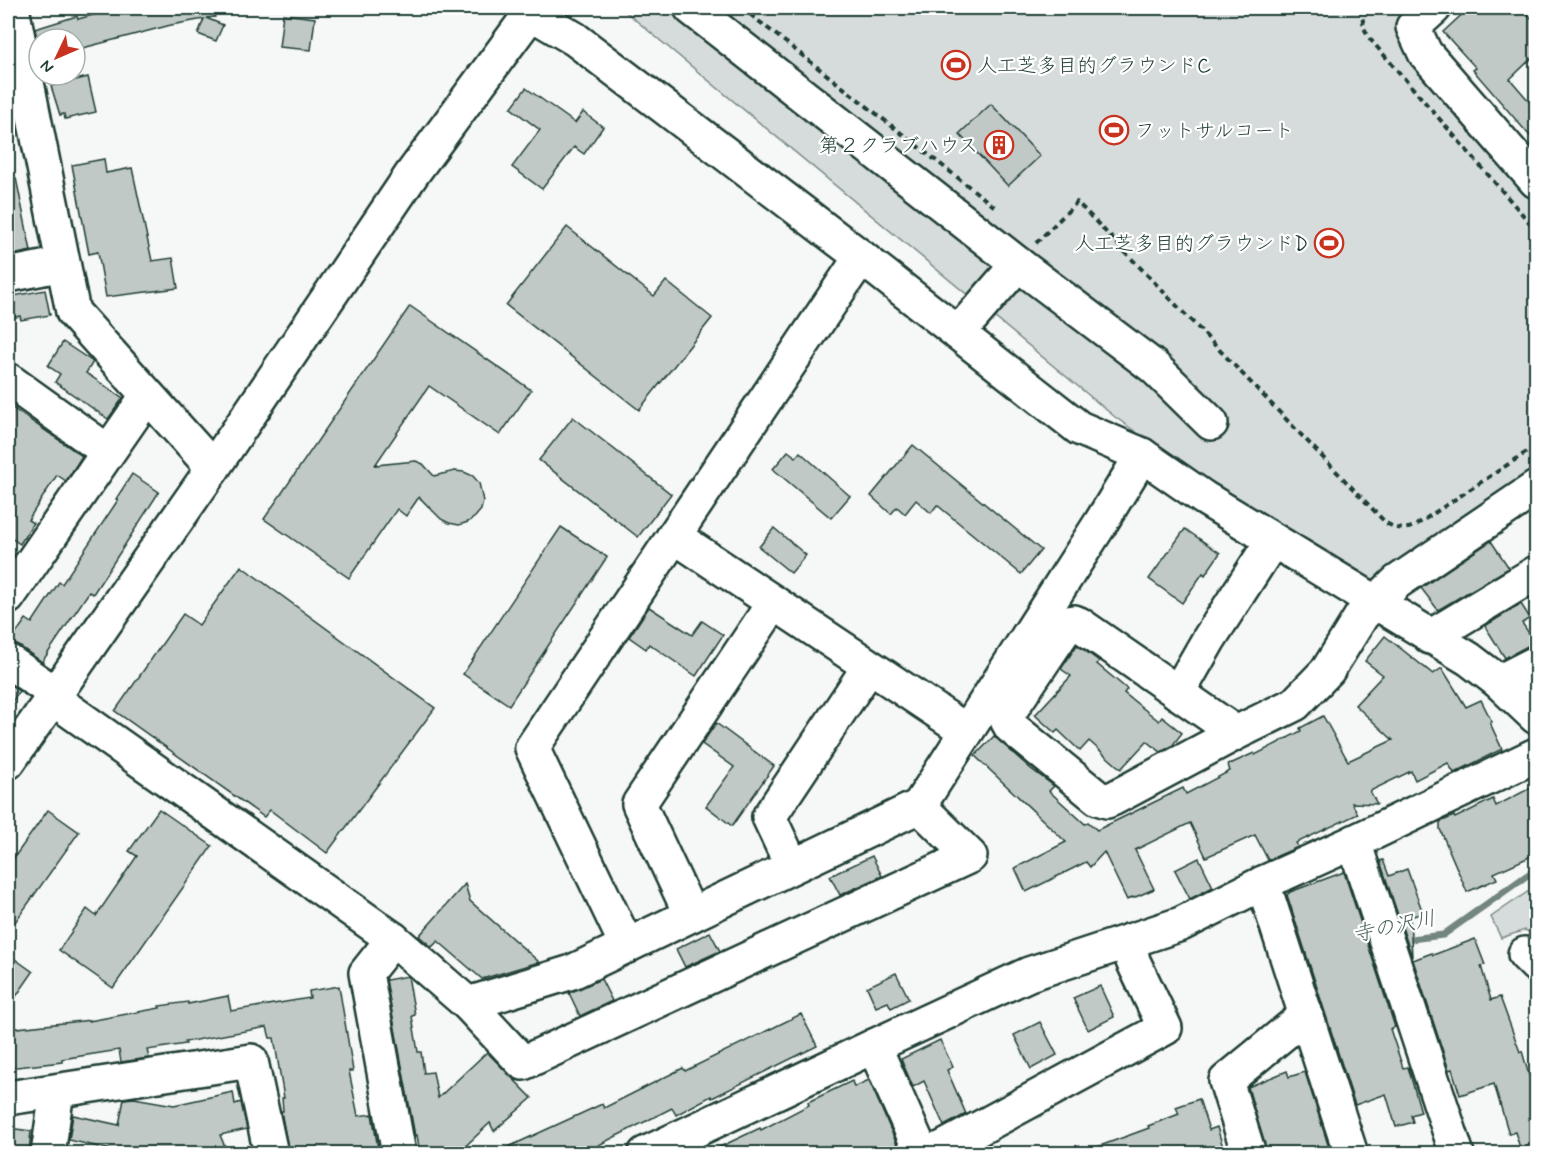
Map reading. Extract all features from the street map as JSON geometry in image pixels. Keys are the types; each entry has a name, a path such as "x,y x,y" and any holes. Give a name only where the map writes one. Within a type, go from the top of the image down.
{"street":[{"path":"12,8 73,312 213,468"},
{"path":"691,8 1023,249 1154,367 1211,423"},
{"path":"1434,8 1413,27 1425,53 1536,181"},
{"path":"8,762 213,468 412,174 530,9 575,39 861,257 1079,428 1142,455 1204,498 1469,659 1499,682 1536,717"},
{"path":"958,333 1023,249"},
{"path":"627,946 532,748 861,257"},
{"path":"8,275 63,264"},
{"path":"8,380 107,451"},
{"path":"8,597 147,396"},
{"path":"468,1004 572,972 919,806 965,730 1100,524 1142,455"},
{"path":"1236,733 1074,622 1069,623 1009,712 1007,720 1011,727 1098,798 1107,801 1295,704 1328,670 1362,615 1397,582 1536,488"},
{"path":"674,536 965,730"},
{"path":"1178,693 1209,639 1273,540"},
{"path":"1431,636 1536,573"},
{"path":"691,915 639,804 773,604"},
{"path":"8,661 393,939 468,1004 523,1063 970,856 919,806"},
{"path":"1499,682 1536,663"},
{"path":"792,866 769,817 869,667"},
{"path":"645,1154 1029,974 1181,924 1536,755"},
{"path":"1354,842 1457,1154"},
{"path":"1263,883 1351,1154"},
{"path":"393,939 366,973 399,1154"},
{"path":"874,1046 922,1153 941,1149 1165,1028 1133,961 1129,941"},
{"path":"1249,1154 1226,1082 1306,1015"},
{"path":"8,1098 251,1061 271,1154"},
{"path":"48,1154 57,1091"}],"path":[{"path":"742,8 1001,212"},
{"path":"1361,8 1364,28 1370,39 1536,230"},
{"path":"1023,249 1037,242 1077,202 1386,523 1397,529 1408,529 1416,525 1536,446"}],"shaded area":[{"path":"621,8 1416,8 1416,58 1536,198 1536,480 1379,589 1207,483 1115,417"},
{"path":"1536,886 1536,936 1525,930 1501,938 1491,917"}],"building":[{"path":"119,8 214,8 215,17 206,18 223,25 216,41 198,34 204,19 171,25 87,47 87,27 41,27 77,16 78,19"},
{"path":"1469,8 1522,8 1536,23 1536,54 1510,79 1536,109 1536,143 1473,70 1476,68 1443,32"},
{"path":"283,14 315,18 311,50 279,47"},
{"path":"87,77 96,112 65,119 64,114 60,115 51,87 87,87"},
{"path":"526,88 575,123 583,112 603,127 584,154 574,147 542,189 512,167 540,130 511,108"},
{"name":"第２クラブハウス","path":"991,104 1040,156 1008,186 959,134"},
{"path":"104,159 106,173 132,168 152,261 173,258 178,288 106,297 98,252 89,254 72,165"},
{"path":"8,178 16,178 31,251 8,256"},
{"path":"567,227 654,296 666,281 712,318 639,410 506,305"},
{"path":"45,290 50,315 21,320 20,316 8,319 8,297"},
{"path":"410,306 531,390 500,435 429,386 375,465 416,461 423,464 434,476 455,471 464,472 473,476 479,483 483,501 481,510 468,522 459,525 449,523 441,519 419,497 406,516 397,509 349,578 264,519"},
{"path":"63,342 93,362 86,373 123,398 108,419 55,382 60,374 48,366"},
{"path":"8,405 82,456 66,481 57,475 28,520 33,523 20,544 8,536"},
{"path":"573,417 671,494 638,537 539,460"},
{"path":"913,445 1041,550 1021,574 937,505 931,513 916,500 905,514 897,507 891,514 871,496"},
{"path":"788,451 796,457 800,452 850,496 831,518 773,469"},
{"path":"132,474 159,492 93,594 89,592 42,662 10,642 26,619 32,623 59,582 62,584 118,500 116,499"},
{"path":"561,527 607,557 509,705 463,674"},
{"path":"774,528 806,555 791,573 759,547"},
{"path":"1185,529 1220,553 1182,603 1149,579"},
{"path":"1491,541 1509,568 1438,610 1421,588"},
{"path":"241,566 435,708 327,853 270,810 264,817 115,711 183,614 199,625"},
{"path":"1521,604 1530,618 1522,623 1535,642 1505,658 1485,626"},
{"path":"649,607 692,635 702,621 723,635 696,676 649,644 646,649 629,637"},
{"path":"1385,636 1433,674 1442,668 1466,707 1481,700 1502,749 1454,773 1448,763 1415,780 1411,771 1370,791 1377,804 1352,803 1358,814 1296,843 1298,847 1268,860 1255,835 1206,857 1190,823 1135,850 1154,889 1133,898 1127,900 1104,852 1090,867 1086,862 1026,892 1015,868 1066,842 975,756 994,736 1054,786 1049,791 1085,824 1088,822 1097,830 1183,788 1186,794 1230,771 1228,765 1254,753 1255,755 1301,731 1300,728 1323,716 1348,761 1393,740 1355,705 1383,675 1365,661"},
{"path":"1077,645 1099,661 1097,664 1127,689 1124,693 1159,721 1162,717 1182,733 1172,746 1161,752 1147,741 1121,769 1089,741 1080,751 1058,730 1055,733 1035,715 1071,676 1061,669"},
{"path":"8,683 19,691 8,709"},
{"path":"716,723 774,766 732,826 706,806 734,767 702,744"},
{"path":"1536,785 1536,854 1494,873 1497,879 1467,892 1440,829 1440,822 1454,816 1455,818 1493,799 1496,806"},
{"path":"159,809 212,846 113,988 59,950 87,909 96,916 137,856 129,851"},
{"path":"48,810 79,832 8,932 8,866"},
{"path":"872,856 882,876 840,895 830,876"},
{"path":"1199,858 1213,887 1190,899 1175,870"},
{"path":"1383,860 1389,876 1407,869 1423,913 1410,917 1412,957 1380,861"},
{"path":"1344,872 1395,1027 1390,1029 1403,1068 1408,1067 1421,1112 1411,1115 1413,1122 1396,1127 1386,1094 1355,1105 1287,895"},
{"path":"465,884 470,901 539,962 482,979 438,941 432,947 419,936"},
{"path":"710,932 720,951 685,967 676,949"},
{"path":"1475,939 1485,965 1481,966 1491,1000 1500,997 1520,1052 1522,1051 1532,1086 1536,1084 1536,1154 1522,1154 1515,1132 1509,1134 1494,1084 1460,1095 1452,1069 1449,1070 1413,960"},
{"path":"8,954 33,972 8,1008"},
{"path":"896,973 909,999 891,1008 888,1002 876,1007 867,987"},
{"path":"408,976 415,1015 412,1016 418,1052 421,1052 424,1073 433,1072 438,1098 487,1052 532,1098 494,1131 490,1123 457,1154 420,1154 417,1135 415,1136 386,980"},
{"path":"601,979 612,1001 580,1016 569,993"},
{"path":"339,986 353,1071 349,1071 358,1116 372,1114 379,1154 289,1154 281,1111 283,1111 282,1098 284,1098 274,1038 270,1038 267,1027 147,1050 149,1058 121,1062 119,1050 62,1059 62,1062 8,1068 8,1029 91,1020 89,1021 160,1008 159,1006 188,1002 188,1004 228,996 231,1011 310,998 309,991"},
{"path":"1100,986 1114,1017 1088,1030 1073,998"},
{"path":"801,1014 817,1046 676,1115 672,1108 581,1154 493,1154 602,1104 604,1108 683,1068 685,1071"},
{"path":"1040,1022 1057,1055 1031,1069 1014,1035"},
{"path":"940,1040 953,1067 947,1070 966,1114 944,1126 924,1081 913,1087 901,1059"},
{"path":"1287,1071 1289,1077 1305,1072 1331,1154 1267,1154 1248,1087"},
{"path":"869,1080 899,1149 886,1154 705,1154 760,1128 761,1130 809,1105 808,1102 852,1081 854,1087"},
{"path":"233,1092 235,1104 241,1102 247,1129 220,1135 228,1154 117,1154 116,1151 69,1140 73,1115 119,1125 124,1099 134,1098 174,1105"},
{"path":"1199,1099 1209,1130 1217,1127 1225,1154 1086,1154 1086,1151 1149,1128 1148,1126 1179,1114 1176,1107"},
{"path":"8,1128 31,1131 29,1152 8,1149"}],"waterway":[{"name":"寺の沢川","path":"1395,941 1443,935 1536,869"}],"place":[{"name":"人工芝多目的グラウンドC","path":"956,65"},
{"name":"フットサルコート","path":"1114,130"},
{"name":"第２クラブハウス","path":"999,145"},
{"name":"人工芝多目的グラウンドD","path":"1329,243"}]}
